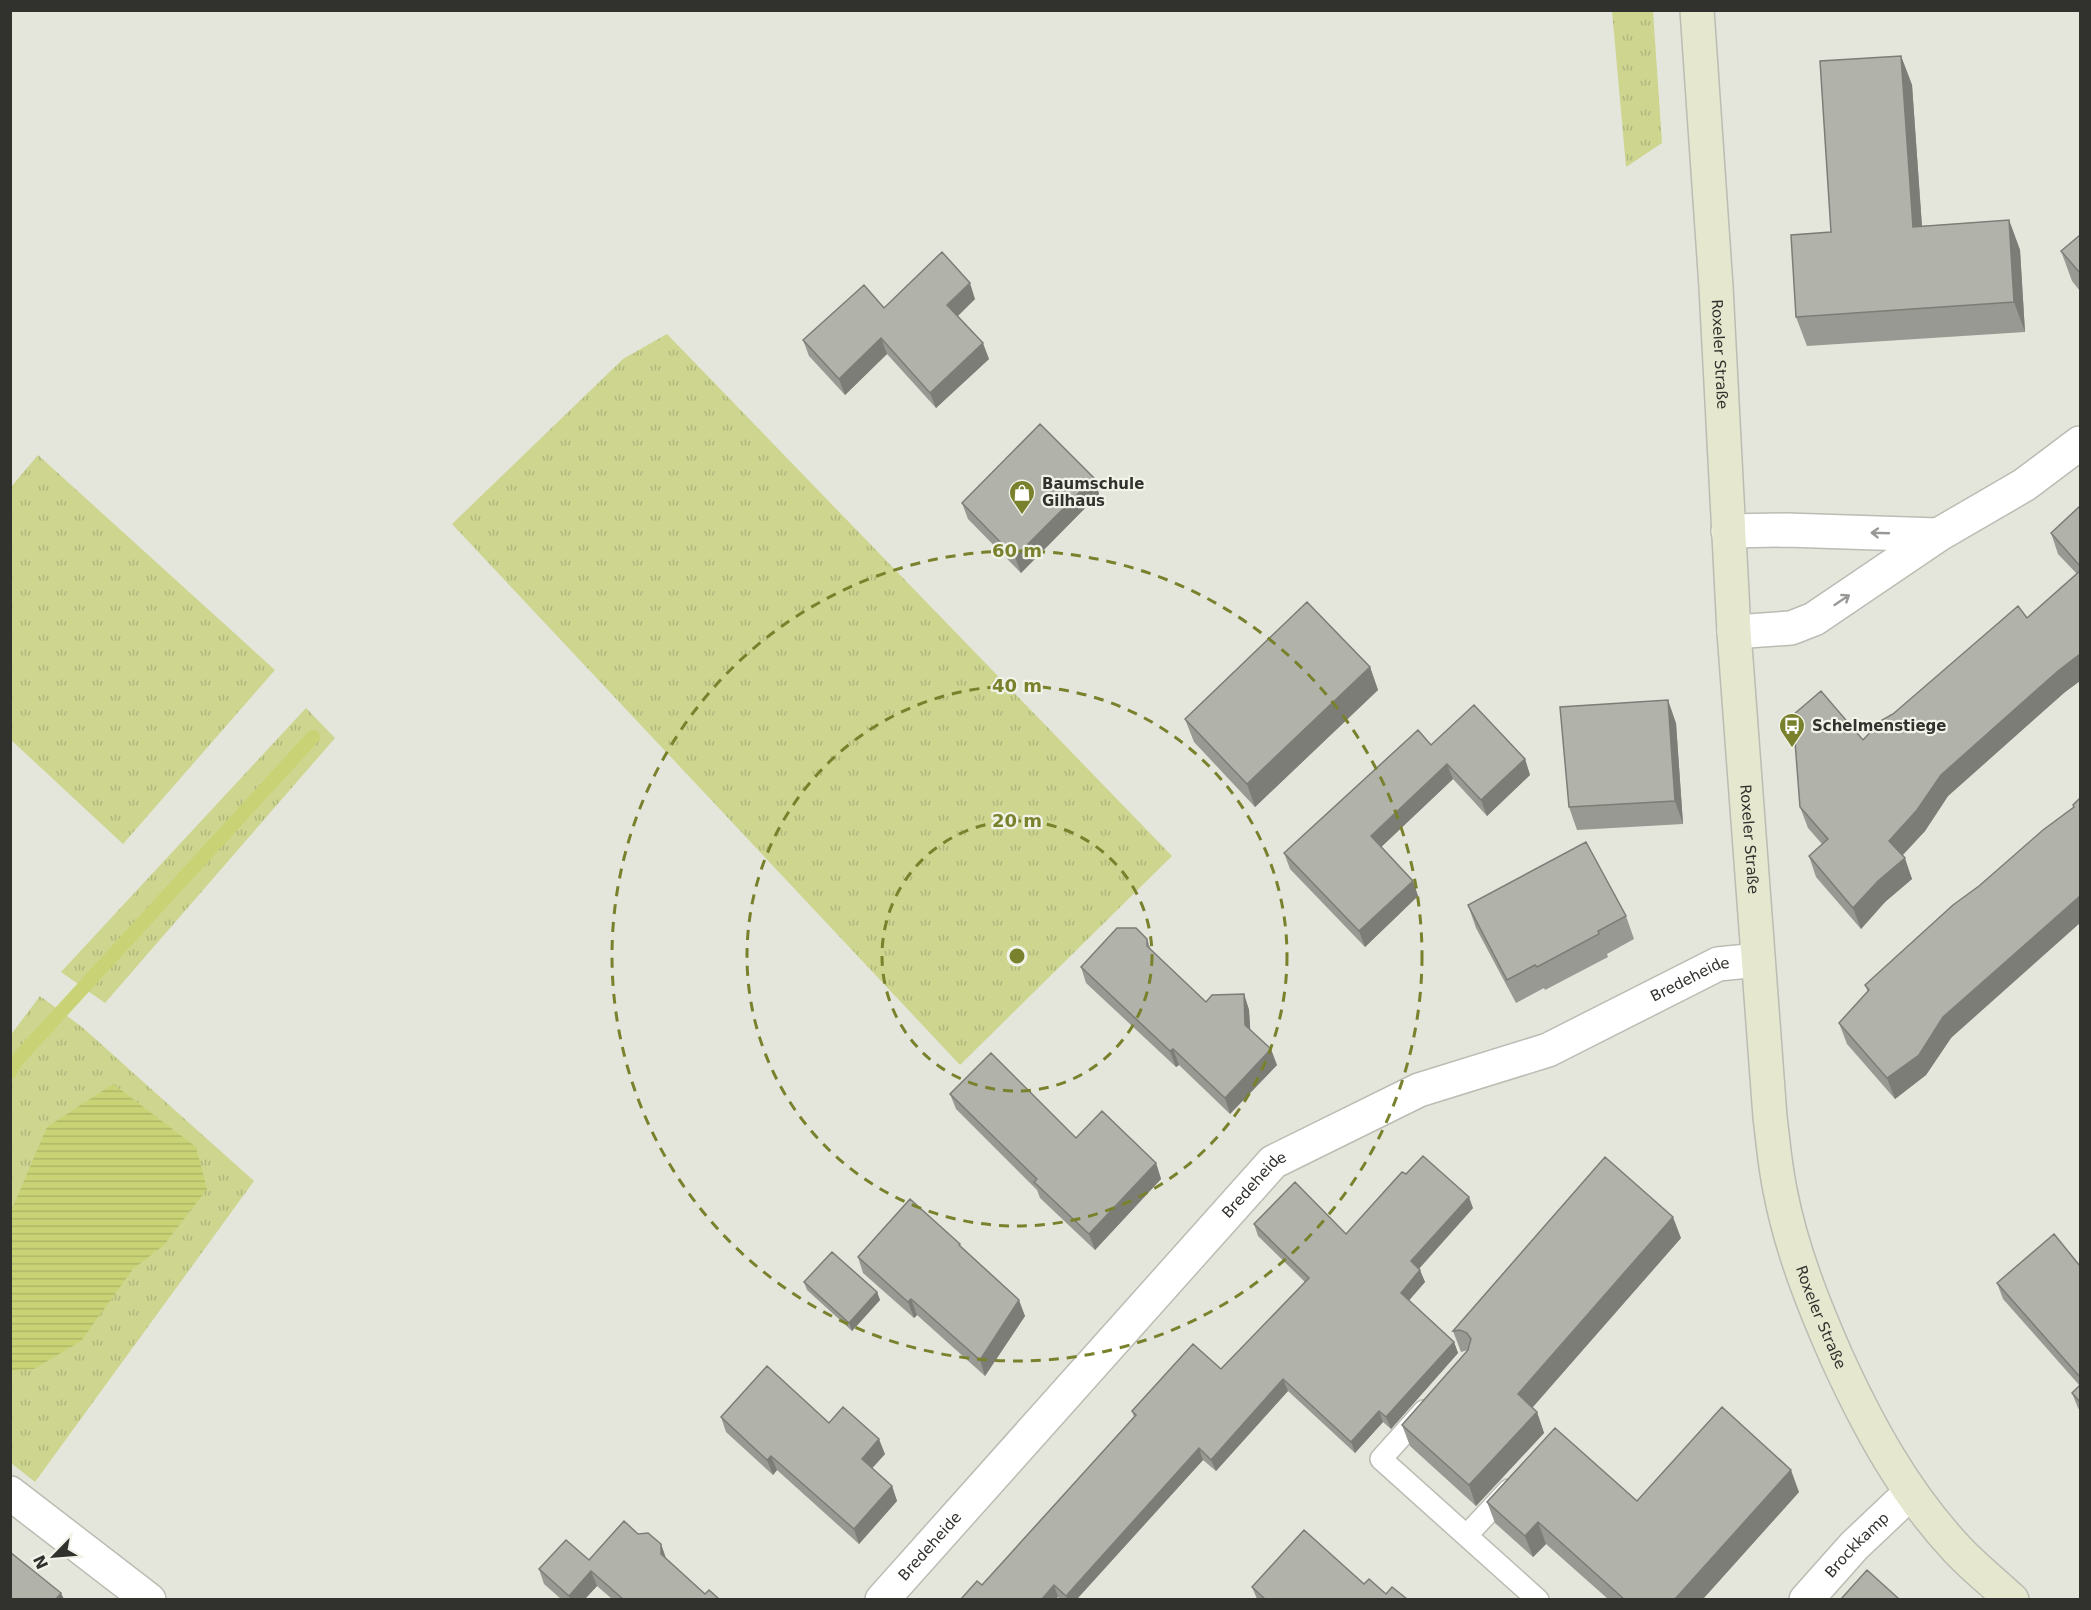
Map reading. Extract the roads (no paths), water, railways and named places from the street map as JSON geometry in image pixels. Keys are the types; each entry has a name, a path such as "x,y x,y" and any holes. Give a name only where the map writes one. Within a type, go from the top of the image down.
{"main road":[{"name":"Roxeler Straße","path":"1698,10 1716,287 1734,632 1758,960 1773,1138 1780,1190 1799,1262 1821,1323 1877,1440 1910,1493 1955,1548 2012,1599"}],"street":[{"path":"1734,632 1791,628 1814,619 1938,535 2024,485 2080,443"},
{"path":"1728,531 1786,530 1938,535"},
{"name":"Bredeheide","path":"882,1599 1274,1162 1419,1090 1548,1050 1718,964 1758,960"},
{"path":"10,1493 149,1599"},
{"name":"Brockkamp","path":"1806,1599 1854,1546 1910,1493"}],"lane":[{"path":"1435,1398 1381,1459 1538,1599"},
{"path":"1467,1535 1524,1474"}],"waterway":[{"path":"10,1072 16,1061 313,737"}],"place":[{"name":"Baumschule Gilhaus","path":"1022,516"},
{"name":"Schelmenstiege","path":"1792,749"}]}
